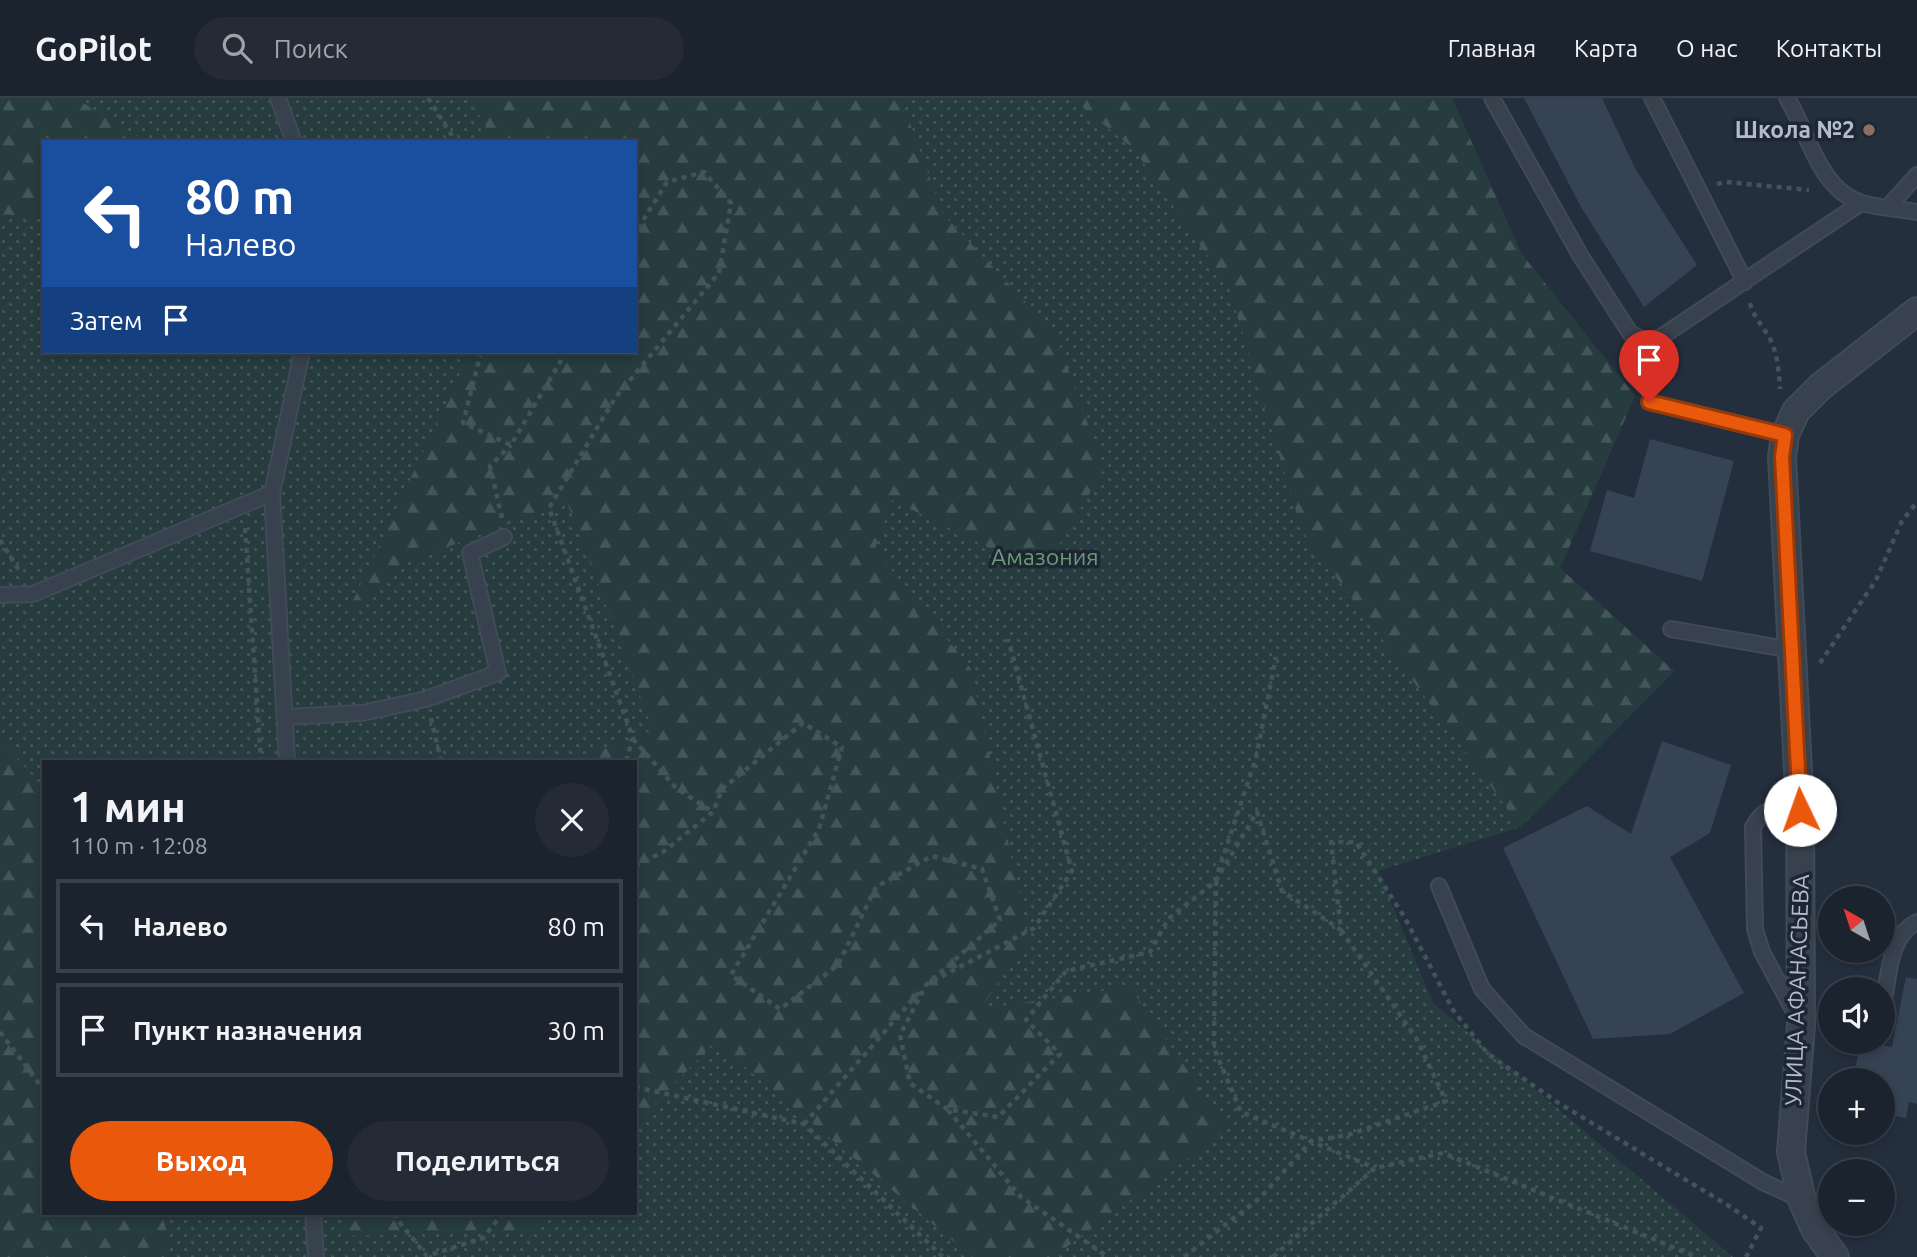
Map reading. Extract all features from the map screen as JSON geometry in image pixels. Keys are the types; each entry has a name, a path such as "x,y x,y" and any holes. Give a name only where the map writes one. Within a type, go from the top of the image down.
{"street":[{"name":"УЛИЦА АФАНАСЬЕВА","path":"1835,1257 1815,1229 1802,1200 1791,1152 1801,1025 1800,810 1782,457 1785,435 1796,411 1820,387 1917,311"}],"lane":[{"path":"278,98 293,140"},
{"path":"1492,98 1580,255 1630,333 1645,341 1661,338 1861,203"},
{"path":"1652,98 1745,282"},
{"path":"1787,98 1822,169 1843,193 1861,203 1917,212"},
{"path":"1888,207 1917,175"},
{"path":"287,760 272,493 302,354"},
{"path":"1649,402 1785,435"},
{"path":"0,595 33,594 272,493"},
{"path":"285,717 362,713 426,699 498,673 470,552 504,537"},
{"path":"1671,629 1792,650"},
{"path":"1800,810 1771,809 1759,816 1754,827 1755,929 1762,952 1801,1025"},
{"path":"1439,886 1482,989 1524,1036 1763,1182 1802,1200"},
{"path":"1889,977 1896,941 1903,931 1917,922"},
{"path":"313,1215 316,1257"}],"path":[{"path":"428,98 455,140"},
{"path":"637,230 667,182 704,172 731,203 719,273 615,398 549,508 633,738 676,788 713,812"},
{"path":"1726,181 1843,193"},
{"path":"1754,315 1772,343 1778,367 1785,435"},
{"path":"480,354 463,423 511,445"},
{"path":"504,537 504,526 490,466 511,445 565,354"},
{"path":"1795,702 1876,580 1902,521 1917,502"},
{"path":"243,507 261,760"},
{"path":"0,540 33,594"},
{"path":"1009,639 1072,871 1034,928 926,985 900,1035 911,1083 947,1109 1021,1197 1108,1257"},
{"path":"1276,657 1256,758 1216,882 1214,1048 1241,1112 1375,1168"},
{"path":"426,699 441,760"},
{"path":"637,865 663,852 713,812 722,789 803,723 842,747 819,829 731,975 780,1009 838,965 876,887 932,856 982,869 1000,920 926,985 804,1124"},
{"path":"626,760 633,738"},
{"path":"947,1109 998,1117 1060,1055 1026,1020 1066,971 1150,952 1168,919 1216,882 1257,812 1282,891 1341,930 1416,1038 1446,1101 1348,1135 1311,1141 1261,1197 1184,1257"},
{"path":"1341,930 1332,842 1356,842 1405,918 1453,1010 1488,1054 1558,1102 1761,1228 1746,1257"},
{"path":"0,1032 42,1087"},
{"path":"637,1087 804,1124 943,1257"},
{"path":"1273,1257 1375,1168 1443,1153 1698,1257"},
{"path":"396,1215 427,1256 483,1238 501,1215"}],"green space":[{"name":"Амазония","path":"0,98 1452,98 1521,253 1635,396 1560,568 1674,671 1521,827 1378,871 1433,1003 1733,1257 0,1257"},
{"path":"0,98 75,98 144,140 42,140 42,217 0,214"},
{"path":"470,98 901,98 943,214 1055,333 1104,469 1042,574 892,500 875,549 971,669 1029,939 980,1009 1130,987 1228,1129 1053,1257 972,1257 715,1042 637,1122 637,760 575,760 653,730 567,502 410,561 344,620 469,354 637,354 637,140 485,140 486,128"},
{"path":"1071,98 1452,98 1521,253 1635,396 1560,568 1674,671 1521,827 1302,531 1229,288 1135,150"},
{"path":"0,740 42,786 42,1215 163,1215 170,1257 0,1257"},
{"path":"344,1215 547,1215 532,1231 346,1236"}],"building":[{"path":"1524,98 1602,98 1635,168 1697,265 1644,307 1581,207"},
{"path":"1650,439 1734,461 1702,581 1590,551 1607,490 1634,498"},
{"path":"1662,741 1731,765 1710,833 1670,857 1744,993 1670,1034 1593,1039 1503,848 1587,806 1631,834"},
{"path":"1906,977 1917,979 1917,1104 1909,1102 1906,1118 1895,1116 1895,1068 1855,1068 1858,1054 1895,1054 1895,1032"}],"place":[{"name":"Школа №2","path":"1869,130"}],"route":[{"path":"1649,402 1785,435 1782,457 1800,810"}]}
